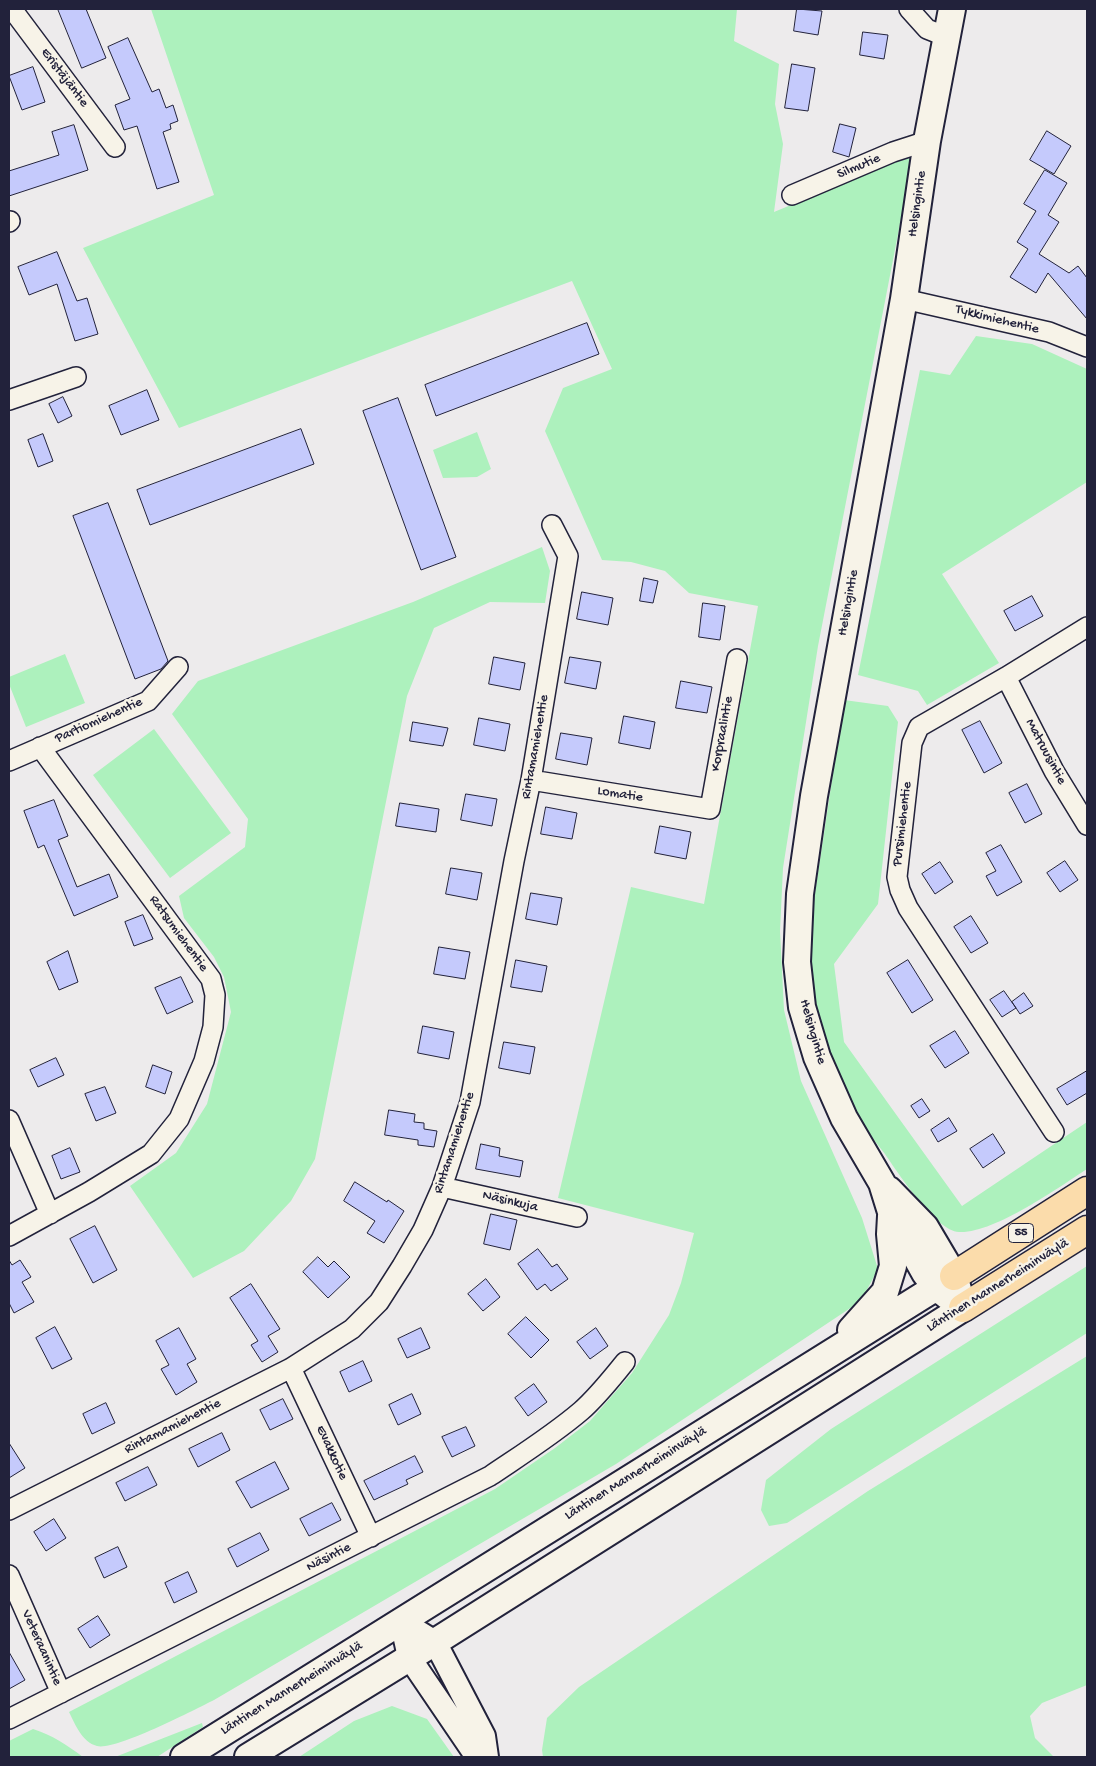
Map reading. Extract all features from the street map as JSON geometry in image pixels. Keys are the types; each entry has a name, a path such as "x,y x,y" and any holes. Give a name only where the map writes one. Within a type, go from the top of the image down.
{"main road":[{"name":"Helsingintie","path":"945,1282 925,1273 891,1212 882,1183 844,1118 817,1057 802,1007 797,962 800,894 814,796 904,299 927,141 952,9"},
{"name":"Helsingintie","path":"882,1183 925,1227 945,1282 963,1308"},
{"name":"Läntinen Mannerheiminväylä","path":"184,1757 830,1352 945,1282 1087,1190"},
{"name":"Helsingintie","path":"830,1352 885,1292 893,1266 890,1234 891,1212"},
{"name":"Läntinen Mannerheiminväylä","path":"248,1757 435,1642 1087,1230"}],"street":[{"name":"Eristäjäntie","path":"12,9 115,147"},
{"path":"909,9 928,29 947,37"},
{"name":"Silmutie","path":"792,195 893,152 927,141"},
{"name":"Tykkimiehentie","path":"904,299 1049,332 1087,347"},
{"path":"9,400 76,377"},
{"name":"Rintamamiehentie","path":"9,1510 291,1368 352,1328 379,1302 423,1230 442,1187 470,1102 514,861 531,780 568,556 552,525"},
{"name":"Pursimiehentie","path":"1054,1132 908,908 900,890 897,877 912,743 919,727 1006,678 1087,627"},
{"name":"Korpraalintie","path":"710,809 737,659"},
{"name":"Partiomiehentie","path":"9,760 148,701 178,667"},
{"name":"Matruusintie","path":"1006,678 1054,771 1087,825"},
{"name":"Ratsumiehentie","path":"9,1236 152,1154 179,1119 204,1061 213,1027 214,995 211,979 40,747"},
{"name":"Lomatie","path":"531,780 710,809"},
{"path":"9,1120 50,1214"},
{"name":"Näsinkuja","path":"442,1187 577,1217"},
{"name":"Näsintie","path":"9,1719 490,1476 555,1432 582,1410 598,1395 625,1362"},
{"name":"Evakkotie","path":"291,1368 371,1537"},
{"name":"Veteraanintie","path":"9,1576 61,1693"},
{"path":"401,1621 435,1642 484,1736 487,1757"},
{"path":"401,1621 409,1657 477,1757"}],"green space":[{"path":"151,9 737,9 734,41 779,64 775,104 783,144 774,212 893,163 913,157 818,646 783,868 780,931 784,1010 801,1081 862,1218 878,1269 861,1301 616,1464 214,1700 137,1736 106,1746 97,1746 83,1737 69,1712 495,1489 555,1448 590,1421 632,1373 669,1315 681,1283 694,1233 558,1198 631,887 704,904 758,606 689,593 665,571 631,562 602,560 545,431 563,388 612,369 572,281 179,428 83,248 214,195"},
{"path":"976,336 1032,344 1087,369 1087,482 942,574 999,663 927,705 918,691 858,675 920,370 950,375"},
{"path":"477,432 491,469 477,477 443,478 433,450"},
{"path":"542,547 550,571 545,603 490,602 434,628 407,696 315,1159 291,1201 244,1251 193,1278 130,1186 176,1153 207,1104 231,1012 224,977 214,957 184,918 179,896 245,847 248,819 172,714 198,681 413,602"},
{"path":"65,654 85,703 26,727 9,684 9,677"},
{"path":"844,700 888,706 898,722 878,904 834,964 844,1042 962,1206 1087,1122 1087,1169 1043,1198 1007,1218 973,1231 959,1232 950,1229 929,1212 908,1187 863,1123 838,1072 818,1019 811,966 812,913"},
{"path":"154,729 231,833 170,878 93,775"},
{"path":"1087,1266 1087,1333 787,1523 769,1526 761,1510 766,1480 831,1429"},
{"path":"1087,1356 1087,1685 1042,1703 1030,1716 1035,1738 1054,1757 543,1757 542,1750 547,1718 579,1687 868,1491"},
{"path":"392,1706 427,1719 454,1757 299,1757 354,1721"},
{"path":"202,1723 203,1727 157,1757 115,1757"},
{"path":"33,1729 47,1734 83,1757 9,1757 9,1741"}],"building":[{"path":"58,9 86,9 106,58 82,68"},
{"path":"797,9 822,11 818,35 794,31"},
{"path":"863,32 888,35 884,59 860,55"},
{"path":"128,38 152,92 159,89 166,108 173,105 178,121 170,124 171,129 163,132 179,182 157,189 137,126 124,130 115,105 130,99 108,47"},
{"path":"792,64 815,68 808,111 785,108"},
{"path":"33,67 45,102 22,110 9,76"},
{"path":"840,124 856,128 849,157 833,152"},
{"path":"74,125 88,170 9,196 9,171 59,155 52,132"},
{"path":"1047,131 1071,146 1054,174 1030,160"},
{"path":"1045,170 1067,183 1048,215 1059,222 1039,254 1069,273 1078,266 1087,278 1087,319 1048,273 1036,293 1010,277 1028,249 1017,242 1036,211 1024,204"},
{"path":"57,252 77,301 87,298 98,334 75,341 57,284 29,295 18,267"},
{"path":"587,323 599,354 436,416 425,385"},
{"path":"147,390 159,420 121,435 109,406"},
{"path":"63,397 72,416 58,423 49,404"},
{"path":"398,398 456,557 421,570 363,411"},
{"path":"301,429 314,464 150,525 137,490"},
{"path":"43,434 53,461 38,467 28,440"},
{"path":"108,503 168,661 161,669 135,679 73,516"},
{"path":"644,578 658,581 653,603 640,601"},
{"path":"582,592 613,598 608,625 577,619"},
{"path":"1032,596 1043,616 1015,631 1004,611"},
{"path":"703,603 725,606 720,640 699,637"},
{"path":"494,657 525,663 520,690 489,684"},
{"path":"570,657 601,662 596,689 565,683"},
{"path":"681,681 712,687 707,713 676,708"},
{"path":"624,716 655,722 650,749 619,743"},
{"path":"479,718 510,724 505,751 474,745"},
{"path":"980,721 1002,763 984,773 962,730"},
{"path":"413,722 448,728 443,746 410,741"},
{"path":"561,733 592,738 587,765 556,759"},
{"path":"1027,784 1042,814 1025,823 1009,793"},
{"path":"466,794 497,799 492,826 461,820"},
{"path":"54,800 68,836 58,840 77,887 109,874 118,897 74,916 44,845 38,848 24,811"},
{"path":"400,803 439,809 436,832 396,826"},
{"path":"546,807 577,813 572,839 541,834"},
{"path":"660,826 691,832 686,859 655,853"},
{"path":"1001,845 1022,882 997,896 986,876 996,871 986,853"},
{"path":"1065,861 1078,880 1060,892 1047,873"},
{"path":"940,862 953,882 935,894 922,874"},
{"path":"451,868 482,873 477,900 446,894"},
{"path":"531,893 562,898 557,925 526,919"},
{"path":"143,915 153,939 134,946 125,922"},
{"path":"971,916 988,943 971,953 954,927"},
{"path":"439,947 470,952 465,979 434,974"},
{"path":"68,951 78,982 59,990 47,962"},
{"path":"516,960 547,966 542,992 511,987"},
{"path":"908,960 933,1000 912,1013 887,973"},
{"path":"181,977 193,1002 167,1014 155,988"},
{"path":"1004,991 1016,1008 1002,1017 990,1000"},
{"path":"1024,993 1033,1006 1020,1014 1012,1002"},
{"path":"423,1026 454,1032 449,1059 418,1053"},
{"path":"955,1031 969,1053 945,1068 930,1046"},
{"path":"504,1042 535,1047 530,1074 499,1068"},
{"path":"56,1058 64,1075 38,1087 30,1070"},
{"path":"153,1065 172,1072 165,1094 146,1087"},
{"path":"1087,1071 1087,1093 1067,1105 1057,1089"},
{"path":"105,1087 116,1113 96,1121 85,1094"},
{"path":"922,1099 930,1111 919,1118 911,1106"},
{"path":"389,1110 415,1114 414,1122 424,1123 424,1129 437,1131 434,1147 418,1145 418,1140 385,1135"},
{"path":"949,1118 957,1131 938,1142 931,1130"},
{"path":"993,1134 1005,1153 983,1168 970,1149"},
{"path":"481,1144 500,1148 499,1156 523,1161 520,1177 476,1169"},
{"path":"70,1148 80,1172 61,1179 52,1156"},
{"path":"355,1182 404,1211 384,1243 367,1233 375,1221 344,1201"},
{"path":"491,1214 517,1220 510,1250 484,1244"},
{"path":"95,1226 117,1270 93,1283 70,1239"},
{"path":"538,1249 552,1267 557,1264 568,1279 551,1291 545,1284 537,1290 518,1264"},
{"path":"318,1257 328,1267 334,1261 350,1277 328,1298 303,1272"},
{"path":"9,1260 12,1265 20,1260 31,1277 22,1282 34,1302 14,1313 9,1303"},
{"path":"486,1279 500,1297 483,1311 468,1294"},
{"path":"251,1284 280,1329 268,1336 278,1352 262,1362 251,1345 258,1341 230,1298"},
{"path":"526,1317 549,1340 531,1358 508,1334"},
{"path":"55,1327 72,1359 52,1369 36,1338"},
{"path":"179,1328 196,1359 187,1364 197,1382 176,1395 161,1369 169,1365 156,1341"},
{"path":"421,1328 430,1348 407,1358 398,1339"},
{"path":"596,1328 608,1346 590,1359 577,1342"},
{"path":"363,1361 372,1381 349,1392 340,1372"},
{"path":"534,1384 547,1402 528,1416 515,1398"},
{"path":"412,1394 421,1414 398,1425 389,1405"},
{"path":"283,1399 293,1419 270,1430 260,1410"},
{"path":"106,1403 115,1423 92,1434 83,1414"},
{"path":"466,1427 475,1446 452,1457 442,1437"},
{"path":"222,1433 230,1450 198,1467 189,1449"},
{"path":"9,1443 25,1468 9,1478"},
{"path":"415,1456 423,1472 406,1480 408,1484 374,1500 364,1481"},
{"path":"275,1462 289,1489 251,1508 236,1482"},
{"path":"148,1467 157,1485 125,1501 116,1483"},
{"path":"332,1503 341,1520 309,1536 300,1519"},
{"path":"54,1519 66,1538 46,1551 34,1532"},
{"path":"260,1533 269,1550 237,1567 228,1549"},
{"path":"118,1547 127,1567 104,1578 95,1558"},
{"path":"188,1572 197,1592 174,1603 165,1583"},
{"path":"98,1616 110,1635 90,1648 78,1629"},
{"path":"9,1652 25,1680 9,1689"}]}
